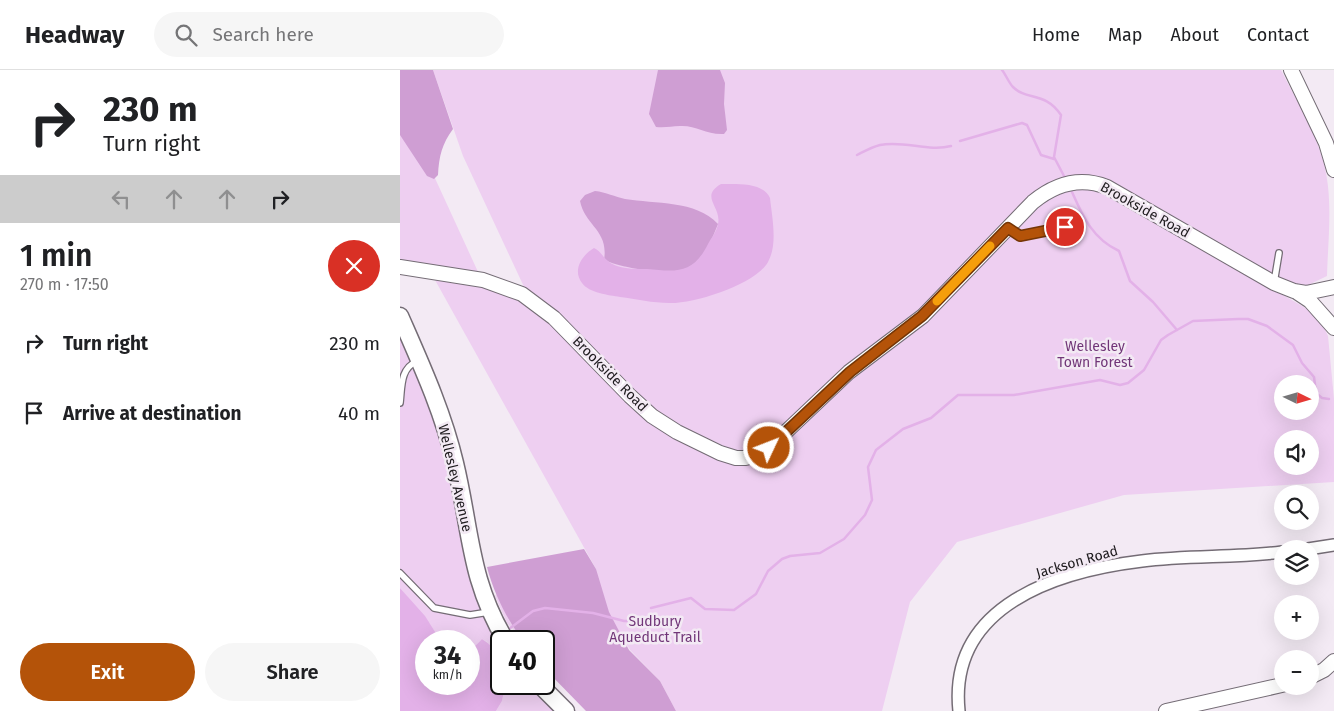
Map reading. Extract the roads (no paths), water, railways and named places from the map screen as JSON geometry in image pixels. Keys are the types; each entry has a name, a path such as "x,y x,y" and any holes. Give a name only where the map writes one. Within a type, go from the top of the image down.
{"main road":[{"name":"Wellesley Avenue","path":"400,316 419,360 450,443 475,569 490,612 500,630"},
{"path":"550,695 566,711"}],"street":[{"path":"1291,70 1326,143 1334,170"},
{"name":"Brookside Road","path":"400,267 483,280 522,294 554,318 652,416 677,432 720,453 741,458 756,455 773,444 850,372 922,316 1033,202 1053,188 1076,182 1095,183 1114,190 1274,283 1294,291 1310,301 1334,328"},
{"name":"Brookside Road","path":"1294,291 1311,292 1334,286"},
{"path":"1319,547 1334,545"},
{"name":"Jackson Road","path":"959,711 960,677 970,646 987,620 1011,601 1051,583 1116,565 1172,558 1274,552"},
{"path":"1319,671 1334,661"},
{"path":"1166,711 1274,687"}],"lane":[{"path":"1008,228 1020,236 1050,230"},
{"path":"1274,283 1279,253"},
{"path":"400,403 404,372 409,364 419,360"},
{"path":"400,573 434,608 470,615 490,612"}],"waterway":[{"path":"1002,70 1018,91 1049,102 1061,115 1054,157 1064,176"},
{"path":"960,141 1022,123 1027,125 1041,155 1054,159"},
{"path":"857,155 874,147 889,144 934,148 951,146"},
{"path":"1072,192 1080,210 1096,234 1119,251 1130,281 1153,302 1177,330"},
{"path":"651,608 691,598 705,609 734,610 756,594 768,571 782,559 790,556 820,553 844,539 865,515 872,500 868,467 876,450 903,429 931,418 958,395 1014,395 1100,380 1120,385 1128,383 1144,370 1161,340 1193,321 1248,319 1267,326 1293,345 1302,363 1314,377 1316,393 1322,398 1329,399"},
{"path":"509,629 533,611 545,608 593,613 624,621 630,621 639,617"}],"park label":[{"name":"Wellesley Town Forest","path":"1095,354"},
{"name":"Sudbury Aqueduct Trail","path":"655,630"}]}
